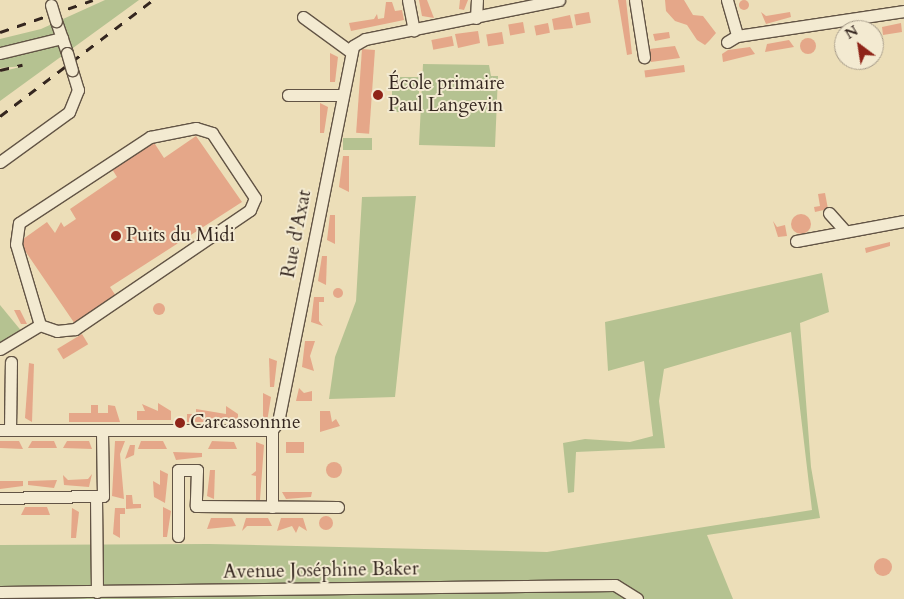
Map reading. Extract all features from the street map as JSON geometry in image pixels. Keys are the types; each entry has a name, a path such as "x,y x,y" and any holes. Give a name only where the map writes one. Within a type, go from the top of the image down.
{"street":[{"path":"408,0 414,30"},
{"path":"476,18 477,0"},
{"path":"303,17 353,48 414,30 559,0"},
{"path":"635,0 644,57"},
{"path":"727,0 732,39 904,11"},
{"path":"0,162 69,112 78,90 50,3"},
{"path":"0,53 62,38"},
{"name":"Rue d'Axat","path":"272,430 278,422 353,48"},
{"path":"288,95 343,95"},
{"path":"196,128 212,133 255,198 250,210 76,329 57,332 40,324 16,244 19,223 150,137 196,128"},
{"path":"829,213 844,231"},
{"path":"796,241 904,221"},
{"path":"0,349 40,324"},
{"path":"11,362 5,430 272,430 272,506"},
{"path":"0,498 103,496 102,431"},
{"path":"178,536 178,470 197,470 196,506"},
{"path":"93,592 96,496"},
{"path":"178,506 338,507"},
{"name":"Avenue Joséphine Baker","path":"0,592 614,585 636,599"},
{"path":"480,599 481,587"}],"green space":[{"path":"105,0 139,0 0,101 0,72 24,66 0,68 0,39 41,29"},
{"path":"423,64 489,65 491,76 498,76 495,147 419,145"},
{"path":"392,77 419,77 419,112 392,112"},
{"path":"343,138 372,138 372,150 343,150"},
{"path":"416,196 395,397 329,399 335,357 356,301 362,197"},
{"path":"822,273 829,312 800,323 811,467 820,518 707,535 733,599 0,599 0,545 209,544 547,552 812,510 791,332 664,369 659,401 665,448 576,452 574,492 568,493 563,443 585,439 630,442 653,436 644,361 608,371 605,322"},
{"path":"0,305 23,333 0,344"}],"building":[{"path":"419,0 427,0 434,18 422,16"},
{"path":"460,0 468,0 464,10 459,9"},
{"path":"618,0 626,0 632,54 627,55"},
{"path":"665,0 684,0 693,15 703,16 716,33 705,45 697,40 687,25 675,21 666,11"},
{"path":"742,0 746,0 749,5 748,9 742,10 739,7 739,3"},
{"path":"386,2 392,2 395,11 402,10 404,20 351,31 349,23 374,19 377,14 378,19 384,18"},
{"path":"589,12 591,23 576,25 574,15"},
{"path":"761,12 766,16 790,12 791,17 766,24"},
{"path":"570,15 573,28 554,30 552,19"},
{"path":"523,22 525,33 510,35 508,25"},
{"path":"548,23 550,33 536,35 534,26"},
{"path":"901,23 902,32 884,35 884,27"},
{"path":"478,31 480,43 458,48 455,34"},
{"path":"502,32 504,44 488,46 486,35"},
{"path":"669,32 670,38 655,41 653,34"},
{"path":"452,36 454,46 433,50 431,40"},
{"path":"805,38 811,38 816,43 814,52 805,54 800,49 800,43"},
{"path":"789,40 794,47 765,52 767,44"},
{"path":"675,46 680,58 651,62 649,49"},
{"path":"750,47 755,54 723,62 722,54 728,50"},
{"path":"362,49 375,50 369,134 356,133"},
{"path":"330,53 338,57 335,82 330,82"},
{"path":"684,65 685,72 645,77 644,71"},
{"path":"320,103 328,107 324,133 320,133"},
{"path":"196,136 242,202 110,287 116,296 75,324 19,242 47,222 55,233 61,222 64,227 76,219 70,209 117,177 112,169 153,141 164,158"},
{"path":"343,156 349,156 349,192 339,187"},
{"path":"825,193 828,209 815,212 814,207 820,206 818,194"},
{"path":"801,214 808,217 811,224 808,231 801,234 794,231 791,224 794,217"},
{"path":"330,215 335,215 335,244 327,240"},
{"path":"773,221 777,227 785,225 787,236 778,237"},
{"path":"890,242 890,246 866,253 865,248"},
{"path":"322,256 327,256 326,285 318,281"},
{"path":"338,288 343,293 338,298 333,293"},
{"path":"314,297 324,297 324,302 319,302 319,321 323,326 311,322"},
{"path":"159,303 165,309 159,315 153,309"},
{"path":"14,310 20,310 27,324 21,324"},
{"path":"82,334 88,344 63,359 57,349"},
{"path":"305,341 315,341 310,356 314,371 302,367"},
{"path":"269,358 277,361 274,387 270,387"},
{"path":"29,363 34,364 32,422 25,418"},
{"path":"299,388 304,393 312,391 312,401 296,401"},
{"path":"263,393 271,397 267,422 263,422"},
{"path":"158,403 171,411 171,420 137,420 137,411 145,411 142,404 158,411"},
{"path":"91,405 98,405 98,413 108,413 108,405 115,406 120,422 69,422 69,413 91,413"},
{"path":"226,406 238,414 238,422 187,422 187,414 196,414 196,409 226,414"},
{"path":"320,411 330,411 332,422 336,419 340,426 320,432"},
{"path":"0,441 19,441 23,449 0,448"},
{"path":"32,441 54,441 57,448 28,448"},
{"path":"67,441 89,441 92,449 63,448"},
{"path":"115,441 125,441 120,454 124,499 112,496"},
{"path":"141,441 163,441 167,449 138,449"},
{"path":"212,441 234,442 237,449 208,449"},
{"path":"256,442 264,445 260,500 256,500 256,476 251,475 256,471"},
{"path":"286,442 304,442 304,453 286,453"},
{"path":"130,445 135,445 134,455 125,459"},
{"path":"173,452 202,453 202,457 176,460"},
{"path":"334,462 342,470 334,478 326,470"},
{"path":"160,470 168,474 165,503 154,497 153,481 160,485"},
{"path":"210,470 215,470 214,499 207,496"},
{"path":"92,474 89,487 64,485 63,475 68,480 88,479"},
{"path":"57,480 54,488 28,485 28,481"},
{"path":"0,481 23,481 23,486 0,489"},
{"path":"282,492 312,492 311,497 286,499"},
{"path":"126,495 132,495 133,504 141,504 141,508 126,509"},
{"path":"25,507 47,507 50,515 21,515"},
{"path":"163,507 171,511 167,537 163,537"},
{"path":"72,508 79,512 76,538 71,538"},
{"path":"115,508 125,508 125,514 120,514 120,538 113,534"},
{"path":"326,516 331,518 333,523 331,528 326,530 321,528 319,523 321,518"},
{"path":"211,518 232,518 236,526 207,529"},
{"path":"246,518 268,518 272,526 247,526 242,531"},
{"path":"281,518 303,518 307,531 299,526 296,533 292,526 277,531"},
{"path":"879,558 887,558 892,563 890,574 879,576 874,571 874,563"}],"railway":[{"path":"0,32 93,0"},
{"path":"0,116 153,0"},
{"path":"0,70 22,65"}],"place":[{"name":"École primaire Paul Langevin","path":"378,95"},
{"name":"Puits du Midi","path":"116,236"},
{"name":"Carcassonnne","path":"180,423"}]}
